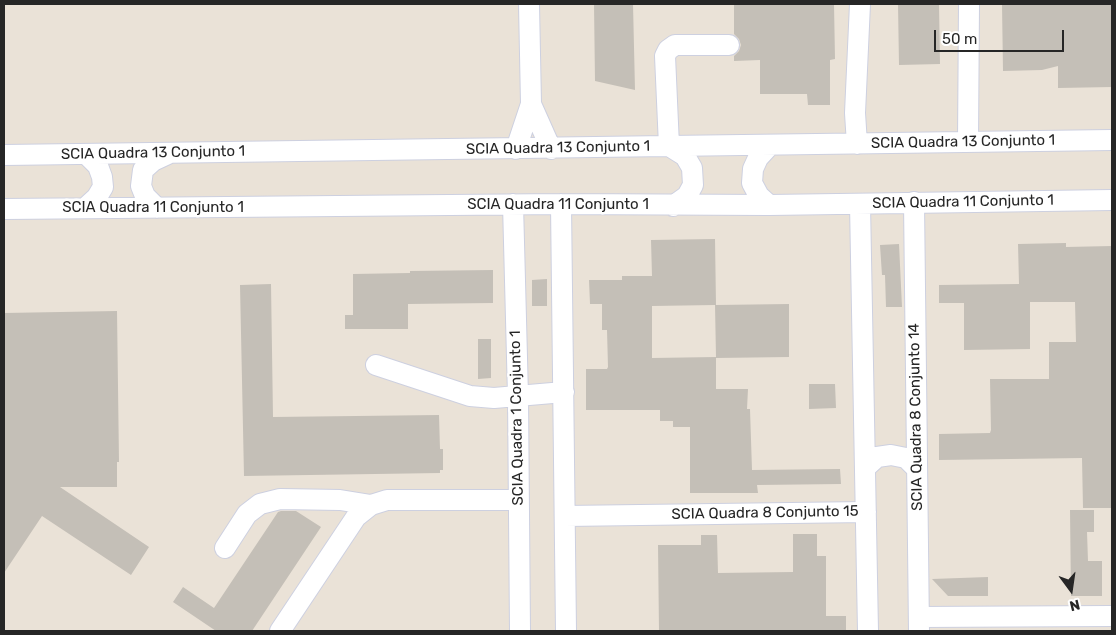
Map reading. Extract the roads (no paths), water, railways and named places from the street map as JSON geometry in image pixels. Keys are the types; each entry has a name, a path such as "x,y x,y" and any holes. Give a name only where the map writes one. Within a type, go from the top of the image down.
{"street":[{"path":"516,149 531,104 529,4"},
{"path":"857,144 855,113 860,4"},
{"path":"968,142 969,4"},
{"path":"673,206 687,196 693,185 692,168 685,156 669,146 665,56 668,50 675,45 729,45"},
{"path":"531,104 551,149"},
{"name":"SCIA Quadra 13 Conjunto 1","path":"4,155 1112,140"},
{"path":"769,205 759,196 752,183 753,169 758,158 770,145"},
{"path":"157,208 144,196 140,186 143,170 153,160 170,153"},
{"path":"85,208 97,197 102,187 102,177 98,166 86,154"},
{"name":"SCIA Quadra 11 Conjunto 1","path":"4,209 513,204 673,206 1112,200"},
{"name":"SCIA Quadra 8 Conjunto 14","path":"914,202 919,624"},
{"name":"SCIA Quadra 1 Conjunto 1","path":"513,204 518,396 520,631"},
{"path":"561,204 566,631"},
{"name":"SCIA Quadra 8 Conjunto 15","path":"565,516 866,512 860,204"},
{"path":"376,365 470,396 494,398 564,392"},
{"path":"866,467 877,458 891,454 906,458 916,468"},
{"path":"225,548 247,514 260,504 280,499 340,500 371,505"},
{"path":"280,631 356,517 371,505 387,500 518,500"},
{"path":"866,512 868,631"},
{"path":"919,624 1112,616"}]}
